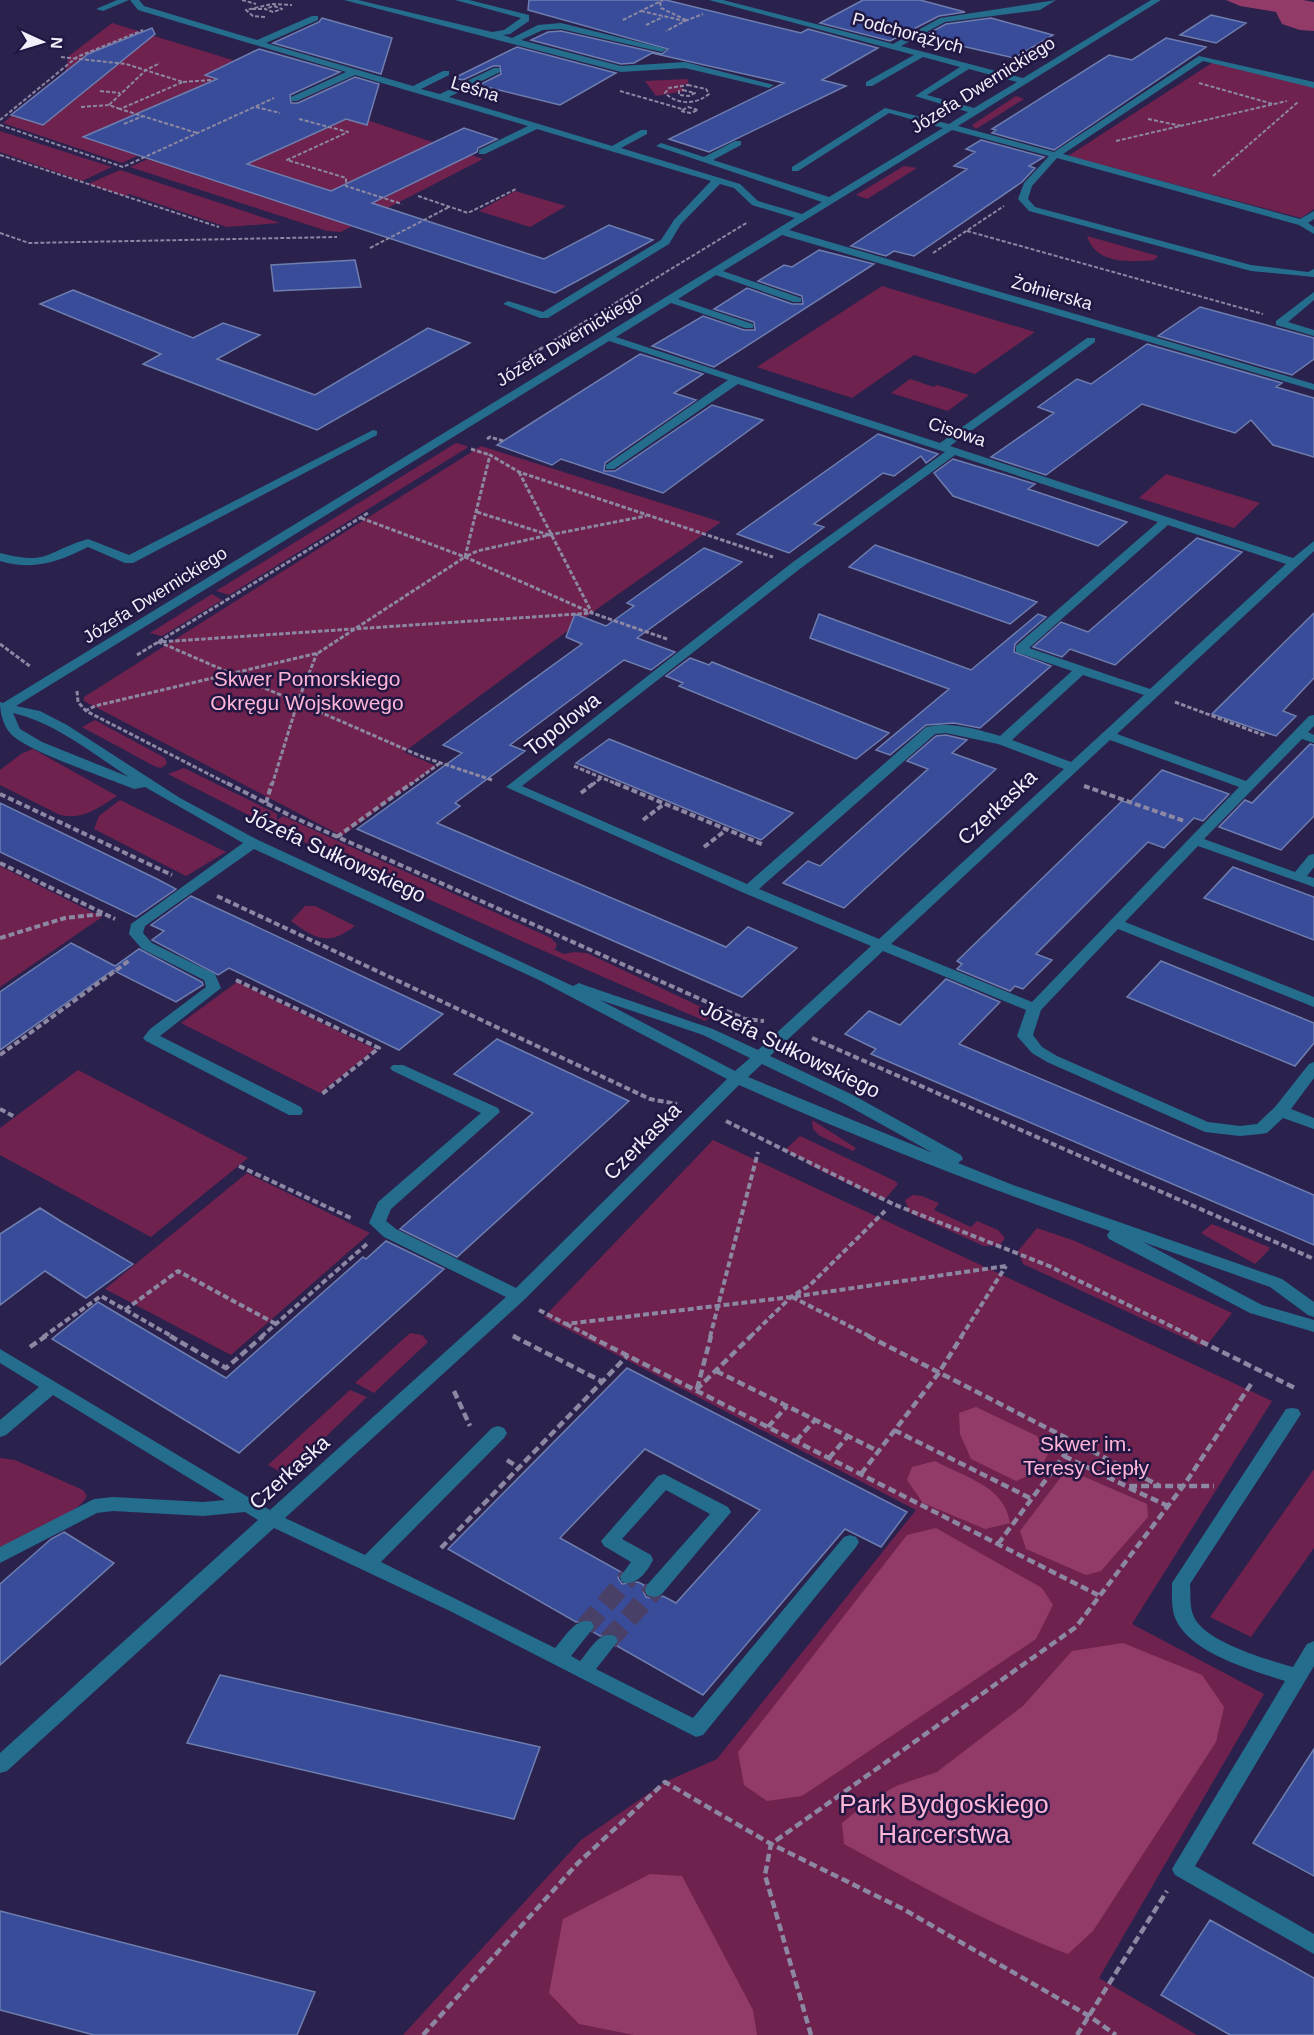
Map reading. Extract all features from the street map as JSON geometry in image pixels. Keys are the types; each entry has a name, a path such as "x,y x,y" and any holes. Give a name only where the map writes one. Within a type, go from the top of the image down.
{"street":[{"path":"100,9 125,0"},
{"path":"138,4 153,0"},
{"path":"348,0 621,69 685,65 769,85"},
{"path":"459,0 526,17 507,32 492,35"},
{"name":"Podchorążych","path":"713,0 1024,81"},
{"path":"894,47 943,20 1040,8 1052,0"},
{"name":"Józefa Dwernickiego","path":"1,708 1157,0"},
{"name":"Leśna","path":"138,4 353,72 538,125 737,186 749,200 803,217"},
{"path":"258,43 315,18"},
{"path":"512,41 541,27 561,26 662,49"},
{"path":"869,84 922,54"},
{"path":"1313,275 1251,268 1063,219 1032,208 1023,199 1027,185 1055,155 1202,57 1314,85"},
{"path":"968,66 920,96 975,111"},
{"path":"442,97 497,70"},
{"path":"294,99 353,72"},
{"path":"414,89 446,73"},
{"path":"795,169 888,110 1302,223 1314,231"},
{"path":"482,152 538,125"},
{"path":"615,148 644,132"},
{"path":"705,160 738,143"},
{"path":"661,146 830,201"},
{"path":"508,304 544,316 665,242 677,222 718,180"},
{"path":"1302,223 1314,214"},
{"name":"Żołnierska","path":"780,231 1314,387"},
{"path":"714,271 797,300"},
{"path":"1314,294 1280,323 1314,333"},
{"path":"669,299 749,326"},
{"name":"Cisowa","path":"607,338 949,448 1294,563"},
{"name":"Topolowa","path":"513,787 690,647 1091,340"},
{"path":"610,467 737,379"},
{"path":"0,557 24,565 49,562 88,543 129,560 373,433"},
{"path":"1152,694 1020,649 1166,521"},
{"name":"Czerkaska","path":"0,1764 518,1296 737,1078 1314,545"},
{"path":"1003,741 1081,670"},
{"name":"Józefa Sułkowskiego","path":"1,708 15,731 37,745 175,801"},
{"name":"Józefa Sułkowskiego","path":"1,708 35,714 62,728 175,801 253,843 544,976 737,1078 804,1108 1007,1189 1276,1284 1314,1311"},
{"path":"1314,719 1034,1008 1025,1036 1037,1050 1052,1059 1205,1128 1240,1131 1261,1129 1281,1111 1314,1067"},
{"path":"749,890 931,730 952,729 1003,741 1073,768"},
{"path":"1300,734 1314,740"},
{"path":"1108,735 1248,786"},
{"path":"513,787 749,890 1034,1008"},
{"path":"1196,841 1314,883"},
{"path":"253,843 138,924 136,934 147,946 210,977 214,988 155,1032 151,1038 295,1111"},
{"path":"1298,877 1314,858"},
{"path":"1116,923 1314,1002"},
{"name":"Józefa Sułkowskiego","path":"544,976 684,1022 761,1056 848,1098 1007,1189"},
{"path":"398,1068 492,1112 384,1206 377,1223 382,1231 518,1296"},
{"path":"1281,1111 1314,1124"},
{"name":"Józefa Sułkowskiego","path":"1067,1210 1256,1309 1314,1326"},
{"path":"0,1355 271,1519 457,1606 696,1729 850,1542"},
{"path":"0,1430 51,1387"},
{"path":"1292,1414 1181,1583 1182,1607 1187,1623 1200,1637 1265,1668 1296,1676"},
{"path":"367,1564 498,1433"},
{"path":"629,1576 644,1560 610,1541 664,1480 722,1512 654,1590"},
{"path":"0,1556 94,1506 113,1504 203,1509 250,1505"},
{"path":"558,1658 585,1627"},
{"path":"583,1671 608,1641"},
{"path":"1314,1649 1182,1869 1314,1945"}],"path":[{"path":"242,0 257,4 280,1 288,3 293,8"},
{"path":"618,22 661,1 661,8 687,20"},
{"path":"252,9 257,4"},
{"path":"265,9 246,10 253,16 269,18"},
{"path":"641,11 685,21 662,33"},
{"path":"641,28 664,16"},
{"path":"0,120 75,58 143,30"},
{"path":"61,57 126,64 183,82"},
{"path":"109,105 146,70 160,63"},
{"path":"1173,76 1274,104"},
{"path":"120,109 183,82 211,80"},
{"path":"650,99 669,98 682,102 697,101 707,97 709,92 695,86 681,85 666,91 669,98"},
{"path":"686,90 695,93 687,96 678,92 686,90"},
{"path":"100,91 121,93"},
{"path":"695,93 698,110"},
{"path":"0,125 123,167 280,96"},
{"path":"1113,142 1305,96 1192,194"},
{"path":"81,107 109,105 197,134"},
{"path":"256,106 285,115"},
{"path":"691,107 698,110 690,113 681,110 691,107"},
{"path":"124,124 143,116"},
{"path":"296,118 348,132 287,160 346,178 346,186 402,204"},
{"path":"0,155 219,227"},
{"path":"418,196 468,213 516,189"},
{"path":"927,257 1025,193"},
{"path":"370,248 450,207"},
{"path":"513,367 573,327 773,208"},
{"path":"967,231 1284,320"},
{"path":"0,233 28,243 338,237"},
{"path":"491,437 503,441"},
{"path":"471,450 490,455 519,472 797,565"},
{"path":"465,557 490,455"},
{"path":"519,472 549,535 592,613"},
{"path":"477,512 549,535"},
{"path":"86,711 95,706 318,653 477,551 648,515"},
{"path":"361,518 465,557 592,613 690,647"},
{"path":"513,787 440,763 159,642 592,613"},
{"path":"0,644 34,670"},
{"path":"266,803 298,701 318,653"},
{"path":"77,691 78,702 86,711 336,837 745,1019 773,1019"},
{"path":"1152,694 1290,744"},
{"path":"551,757 759,843"},
{"path":"336,837 440,763"},
{"path":"1078,784 1193,825"},
{"path":"0,794 650,1099 705,1110 892,1204 1049,1266 1303,1392"},
{"path":"0,863 137,930"},
{"path":"0,938 73,916 105,914"},
{"path":"0,1055 147,946"},
{"path":"214,988 238,979 380,1048 322,1094"},
{"path":"812,1038 1314,1259"},
{"path":"0,1109 15,1117"},
{"path":"696,1390 758,1152"},
{"path":"22,1353 101,1296 226,1368 382,1231 239,1166"},
{"path":"696,1390 791,1297 810,1285 885,1211"},
{"path":"566,1324 791,1297 1006,1266 938,1374 861,1474"},
{"path":"125,1310 178,1271 276,1324"},
{"path":"791,1297 1160,1486"},
{"path":"539,1310 1098,1595"},
{"path":"513,1336 603,1382"},
{"path":"441,1548 628,1355"},
{"path":"716,1371 878,1451"},
{"path":"811,2035 765,1875 771,1844 1076,1627 1098,1595 1184,1485 1253,1382"},
{"path":"768,1427 788,1406"},
{"path":"796,1441 815,1420"},
{"path":"894,1430 1032,1499"},
{"path":"830,1458 848,1436"},
{"path":"998,1544 1074,1442"},
{"path":"1064,1456 1168,1506"},
{"path":"1126,1486 1184,1485"},
{"path":"423,2035 578,1863 665,1782 771,1844 903,1909 1089,2016 1116,2035"},
{"path":"1077,2035 1167,1892"}],"green space":[{"path":"1226,0 1314,2 1314,31 1300,30 1282,24 1276,12 1240,6"},
{"path":"112,23 304,81 122,163 3,123 65,72 69,56"},
{"path":"1215,61 1314,85 1314,209 1301,218 1068,156"},
{"path":"687,79 689,84 681,85 685,91 656,96 645,81"},
{"path":"328,88 336,91 355,116 483,159 341,232 327,231 130,167 281,98 296,103"},
{"path":"1016,96 1024,99 976,129 972,125"},
{"path":"0,131 112,167 82,181 0,152"},
{"path":"904,166 917,168 867,199 856,195"},
{"path":"120,170 280,223 227,227 129,194 125,196 88,184"},
{"path":"515,191 566,206 530,227 479,211"},
{"path":"1087,236 1158,256 1154,260 1115,260 1098,252"},
{"path":"882,286 1035,332 975,374 914,355 852,398 757,367"},
{"path":"910,379 969,395 948,411 891,393"},
{"path":"456,443 467,446 467,448 229,595 216,591"},
{"name":"Skwer Pomorskiego Okręgu Wojskowego","path":"481,446 721,522 597,609 404,752 436,766 342,836 84,701 84,697"},
{"path":"1166,474 1260,503 1234,528 1139,498"},
{"path":"212,594 222,600 162,636 150,633"},
{"path":"95,720 165,758 167,764 161,768 156,767 82,727"},
{"path":"33,749 117,796 90,812 69,816 60,815 0,785 0,770 21,754"},
{"path":"184,768 277,814 277,820 283,816 551,938 557,944 555,950 564,954 587,953 714,1013 705,1021 595,973 268,825 270,824 168,774"},
{"path":"120,800 226,852 186,876 94,829 99,816"},
{"path":"0,866 102,917 0,987"},
{"path":"305,906 315,906 355,926 330,938 308,933 291,921"},
{"path":"237,982 375,1049 320,1093 181,1023"},
{"path":"78,1070 248,1158 151,1237 0,1155 0,1128"},
{"path":"812,1120 856,1148 853,1151 820,1136 813,1129"},
{"path":"800,1136 898,1184 886,1198 880,1199 809,1165 811,1163 785,1150"},
{"name":"Park Bydgoskiego Harcerstwa","path":"713,1140 1272,1401 1132,1624 1264,1694 1099,1978 1197,2035 403,2035 581,1840 665,1782 717,1759 916,1510 544,1317"},
{"path":"247,1173 370,1233 231,1355 105,1289"},
{"path":"913,1195 939,1203 934,1210 971,1227 977,1221 998,1230 1005,1238 1000,1245 984,1246 910,1213 905,1200"},
{"path":"1212,1224 1269,1247 1269,1250 1255,1264 1201,1233"},
{"path":"1037,1228 1075,1241 1232,1313 1207,1345 1202,1346 1023,1264 1018,1251"},
{"path":"410,1333 422,1335 428,1342 374,1393 355,1383"},
{"path":"350,1390 367,1397 286,1475 268,1465"},
{"path":"976,1407 1037,1436 1048,1454 1039,1471 1016,1481 971,1459 960,1434 959,1413"},
{"path":"0,1458 15,1460 83,1490 87,1496 73,1511 0,1548"},
{"path":"935,1461 992,1491 1007,1510 1010,1523 985,1529 923,1503 907,1480 912,1467"},
{"path":"1314,1469 1314,1548 1251,1637 1210,1617"},
{"path":"1064,1473 1085,1477 1147,1504 1148,1517 1101,1571 1086,1575 1026,1549 1020,1531"},
{"path":"936,1528 1042,1588 1053,1605 1036,1639 802,1796 767,1801 744,1785 738,1752 907,1535"},
{"path":"1123,1643 1202,1675 1224,1707 1216,1742 1093,1931 1068,1954 982,1917 844,1844 842,1823 865,1804 896,1786 937,1772 1023,1706 1072,1651"},
{"path":"650,1874 682,1876 753,2010 757,2035 634,2035 579,2024 549,1993 563,1919"}],"building":[{"path":"529,0 666,0 801,33 808,29 878,48 822,80 846,86 709,152 669,139 784,83 652,53 634,63 621,64 531,40 548,32 561,31 662,54 668,49 528,10"},
{"path":"863,0 920,0 965,12 939,16 890,41 820,23"},
{"path":"1211,15 1246,23 1216,43 1180,35"},
{"path":"322,18 392,38 381,74 273,43 319,22"},
{"path":"991,18 1053,35 1014,58 922,37 946,24"},
{"path":"152,28 155,34 43,125 11,115 88,54"},
{"path":"1166,38 1206,47 1054,150 992,133 996,130 992,129 1109,55 1132,60"},
{"path":"517,47 616,73 560,105 479,85 501,74 500,66 493,66 463,80 454,78"},
{"path":"259,49 340,72 290,95 291,103 298,103 355,77 379,84 367,125 346,119 247,164 331,191 464,128 497,139 478,148 477,152 372,203 544,259 609,225 653,240 555,293 83,137 217,79 205,75"},
{"path":"981,140 1044,157 1029,166 1035,168 1022,182 914,256 894,251 886,256 851,246 967,169 954,166 975,152 966,149"},
{"path":"819,250 874,264 714,367 652,346 703,316 744,330 755,330 754,322 714,309 747,288 792,304 803,304 802,296 758,281 784,265 792,267"},
{"path":"355,260 361,287 274,291 271,265"},
{"path":"73,290 193,338 223,323 260,335 217,359 315,395 428,328 470,343 317,430 143,364 161,354 40,304"},
{"path":"1200,307 1314,338 1314,359 1292,375 1158,336"},
{"path":"1147,344 1282,383 1276,387 1314,398 1314,457 1273,445 1251,420 1235,433 1142,404 1046,475 991,457 1054,413 1038,407 1077,379 1091,384"},
{"path":"640,354 703,374 674,393 696,400 605,463 604,471 615,471 712,405 763,420 663,493 561,459 552,465 497,445"},
{"path":"878,434 938,454 926,463 921,456 894,476 883,473 814,524 824,527 789,553 737,534"},
{"path":"953,459 1035,484 1028,489 1127,522 1098,546 953,496 934,473"},
{"path":"1197,538 1242,552 1115,665 1070,649 1062,657 1033,647 1061,622 1088,632"},
{"path":"875,545 1037,602 1010,624 849,567"},
{"path":"704,548 742,562 637,638 675,652 651,670 624,660 510,745 525,751 455,803 460,806 437,823 726,947 748,927 797,948 742,997 357,829 462,753 443,745 582,644 566,637 575,614 606,626 634,606 627,603"},
{"path":"1314,613 1314,678 1283,711 1296,716 1276,736 1212,714"},
{"path":"819,614 971,670 1038,614 1046,617 1015,644 1014,652 1051,666 980,728 954,723 926,725 890,755 876,750 949,689 810,638"},
{"path":"690,658 709,665 712,662 889,733 856,759 679,686 683,683 666,676"},
{"path":"946,735 967,740 952,753 996,769 844,908 783,883 808,861 820,866 928,769 907,761 936,736"},
{"path":"609,739 793,813 761,840 576,763"},
{"path":"1310,744 1314,745 1314,816 1281,850 1219,827 1245,800 1252,803"},
{"path":"1162,770 1229,794 1203,821 1194,818 1164,848 1148,842 1036,954 1052,960 1023,989 1015,986 1010,991 957,969 962,964 957,961 1122,801 1129,803"},
{"path":"0,803 176,889 136,917 0,852"},
{"path":"1233,867 1314,897 1314,940 1204,898"},
{"path":"191,896 443,1014 399,1050 229,968 218,975 152,940 164,931 151,925"},
{"path":"71,943 115,966 139,949 202,982 203,985 176,1002 113,970 0,1050 0,992"},
{"path":"1161,961 1314,1023 1314,1043 1295,1066 1127,997"},
{"path":"946,979 1000,1002 959,1044 1314,1195 1314,1245 871,1054 876,1049 845,1034 869,1011 900,1025"},
{"path":"497,1039 629,1101 457,1257 400,1229 533,1113 454,1074"},
{"path":"40,1208 133,1264 86,1298 45,1271 0,1305 0,1234"},
{"path":"386,1241 444,1269 239,1453 52,1339 98,1302 226,1378 363,1257 366,1259"},
{"path":"627,1368 907,1512 881,1547 845,1529 703,1695 617,1646 620,1641 615,1634 600,1636 593,1632 596,1626 592,1620 576,1622 448,1549","holes":["645,1449 760,1510 676,1603 663,1596 655,1599 646,1597 643,1591 644,1585 638,1582 622,1584 618,1578 621,1572 560,1538"]},
{"path":"64,1532 114,1563 0,1665 0,1584 51,1539"},
{"path":"220,1675 540,1747 514,1819 187,1743"},
{"path":"1314,1749 1314,1876 1253,1843"},
{"path":"0,1911 315,1992 297,2035 94,2035 0,2010"},
{"path":"1210,1920 1314,1978 1314,2035 1230,2035 1161,1995"}],"tunnel":[{"path":"585,1627 629,1577"},
{"path":"608,1641 654,1590"}],"park label":[{"name":"Skwer im. Teresy Ciepły","path":"1086,1455"}]}
